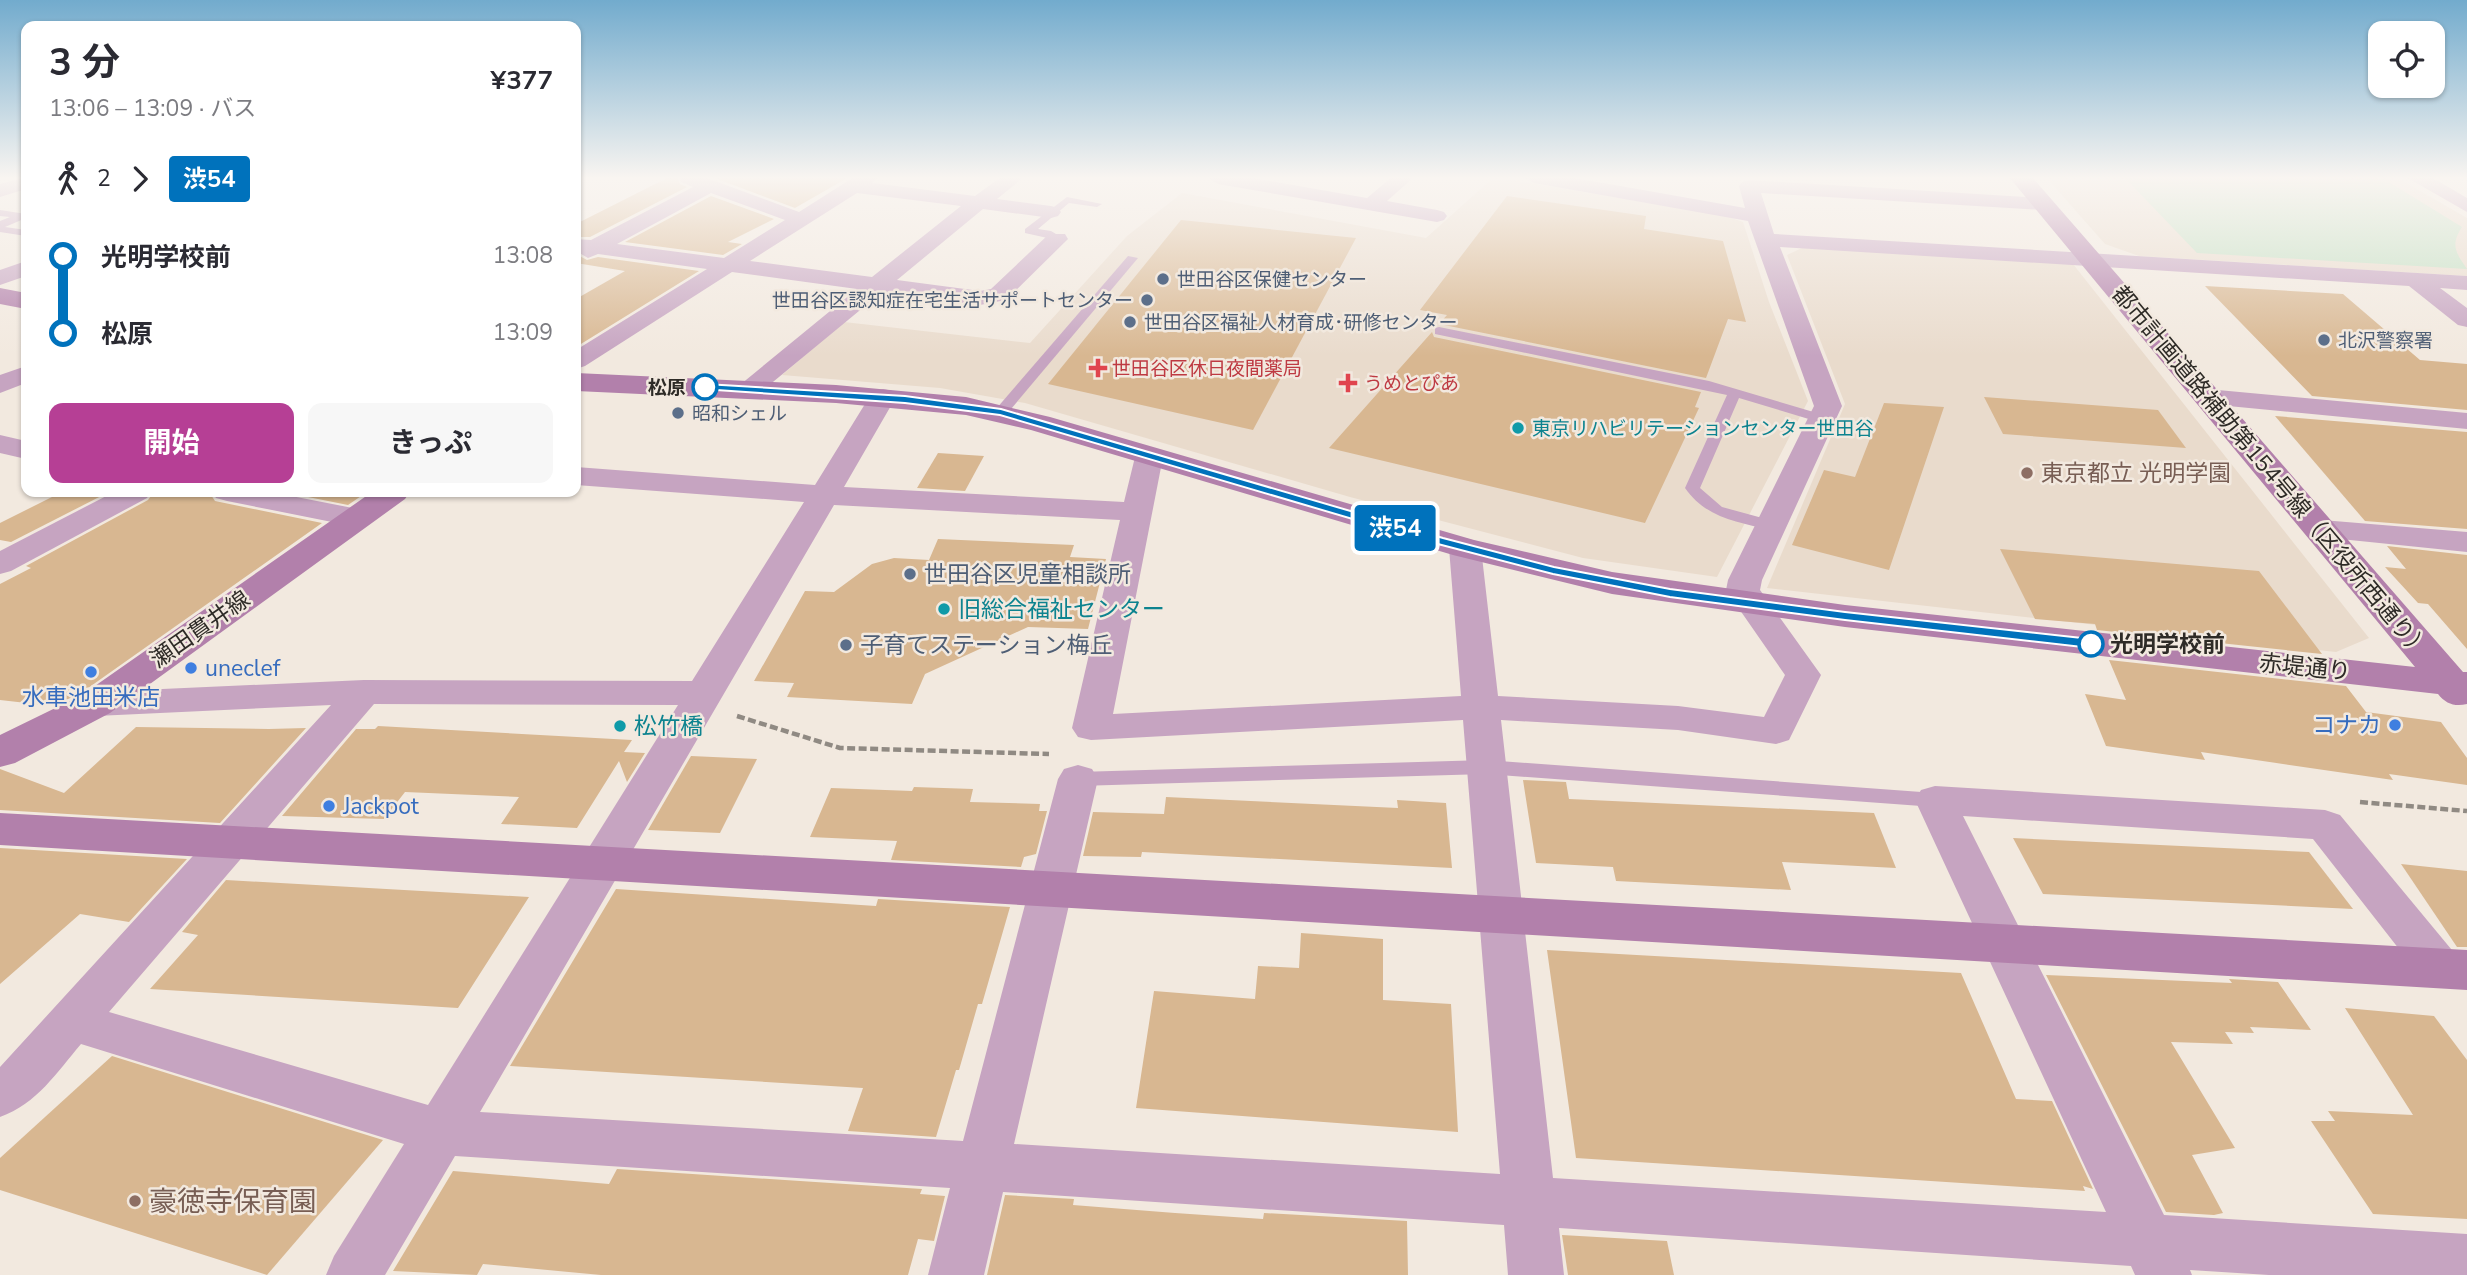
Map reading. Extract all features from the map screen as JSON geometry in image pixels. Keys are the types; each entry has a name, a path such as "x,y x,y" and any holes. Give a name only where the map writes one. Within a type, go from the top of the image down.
{"street":[{"path":"582,250 609,236"},
{"path":"581,359 773,236"},
{"path":"748,389 936,236"},
{"path":"1149,457 1091,728 1481,707 1678,718 1776,731 1802,674 1743,590 1745,580 1828,406 1764,236"},
{"name":"都市計画道路補助第154号線（区役所西通り）","path":"2071,236 2462,690"},
{"path":"582,250 980,298 998,295 1057,239"},
{"path":"1765,240 2467,283"},
{"path":"0,278 21,270"},
{"path":"2415,280 2467,320"},
{"path":"0,296 21,300"},
{"path":"0,385 21,376"},
{"name":"赤堤通り","path":"581,382 883,397 1001,412 1465,548 1612,583 1755,604 2462,690"},
{"path":"354,1275 883,397"},
{"path":"2207,397 2467,421"},
{"path":"0,444 21,449"},
{"path":"581,476 824,495 1137,512"},
{"path":"0,564 127,497"},
{"path":"252,497 357,518"},
{"name":"瀬田貫井線","path":"0,753 96,704 386,497"},
{"path":"2322,529 2467,542"},
{"path":"1465,548 1536,1275"},
{"path":"96,704 364,692 705,693"},
{"path":"0,1095 13,1086 72,1021 364,692"},
{"path":"956,1275 1078,779"},
{"path":"2155,1258 1935,800 2325,825 2453,969"},
{"path":"0,829 2453,969"},
{"path":"72,1021 440,1132 1529,1202 2155,1258 2467,1261"}],"lane":[{"path":"1053,236 1057,239"},
{"path":"1001,412 1132,258"},
{"path":"1439,331 1709,386 1822,419"},
{"path":"1735,393 1692,488 1698,498 1710,508 1771,524"},
{"path":"1078,779 1486,767 1935,800"}],"shaded area":[{"name":"うめとぴあ","path":"1127,236 1748,236 1769,302 1808,401 1717,577 1583,558 1350,497 1025,403 940,388 782,375 844,322 1030,343"},
{"path":"2098,236 2467,236 2467,276 2139,256 2105,244"},
{"name":"東京都立 光明学園","path":"1804,247 2073,264 2369,638 2336,652 1767,588 1845,404 1787,255"}],"green space":[{"path":"2181,236 2457,236 2456,249 2467,269 2197,253"}],"building":[{"path":"635,236 739,236 728,242 742,244 723,255 625,242"},
{"path":"1168,236 1356,238 1253,430 1048,384"},
{"path":"1476,236 1693,236 1723,241 1746,322 1728,319 1706,378 1439,324 1447,315 1420,310"},
{"path":"581,257 587,260 598,257 699,271 581,344 581,296 625,271 581,264"},
{"path":"2205,286 2343,294 2420,360 2467,364 2467,410 2312,396"},
{"name":"東京リハビリテーションセンター世田谷","path":"1432,332 1434,337 1701,392 1695,407 1699,408 1645,523 1329,448"},
{"path":"1984,397 2158,410 2186,448 2003,434"},
{"path":"1884,403 1944,407 1889,570 1792,545 1824,470 1855,477"},
{"path":"2275,416 2467,432 2467,529 2365,521"},
{"path":"938,453 984,456 965,491 917,488"},
{"path":"52,497 99,497 11,542 0,540 0,523"},
{"path":"150,497 212,497 215,501 322,523 81,693 53,706 0,700 0,584 31,568 26,566"},
{"path":"308,497 360,497 348,505"},
{"name":"旧総合福祉センター","path":"938,539 1074,545 1070,557 1106,559 1088,629 1028,627 925,674 912,704 787,697 794,683 754,681 805,591 834,592 872,564 894,558 929,560"},
{"path":"2387,546 2467,555 2467,649 2428,604 2418,603 2385,567 2406,569"},
{"path":"2000,549 2259,571 2322,654 2097,630 2095,624 2035,619"},
{"path":"2109,660 2346,686 2366,712 2441,722 2467,758 2467,785 2389,774 2393,780 2201,752 2205,760 2106,746 2085,694 2126,700"},
{"path":"378,726 632,740 624,752 645,753 627,782 619,761 577,828 501,824 519,797 405,792 384,819 282,816 356,729 375,729"},
{"path":"136,727 306,728 220,823 0,810 0,769 64,793"},
{"path":"691,756 757,759 720,833 648,830"},
{"path":"1523,780 1566,782 1569,799 1874,813 1896,868 1782,862 1791,890 1616,881 1613,867 1536,863"},
{"path":"914,787 973,789 970,802 1040,804 1039,811 1047,811 1036,854 1024,857 1021,867 891,860 897,841 810,837 831,788 912,791"},
{"path":"1166,797 1398,808 1397,800 1446,803 1452,868 1142,852 1141,857 1083,856 1093,812 1164,814"},
{"path":"2013,838 2309,852 2353,909 2043,894"},
{"path":"0,848 187,859 129,922 80,914 0,984"},
{"path":"2401,864 2467,871 2467,947 2457,947"},
{"path":"226,880 529,897 458,1008 150,989 198,935 182,932"},
{"path":"616,889 876,906 878,899 1010,907 982,1004 978,1004 936,1137 848,1131 863,1088 510,1066"},
{"path":"1301,933 1383,939 1383,1000 1451,1004 1458,1132 1136,1108 1154,991 1255,999 1258,966 1299,968"},
{"path":"1547,950 1961,973 2016,1099 2052,1101 2093,1189 2083,1186 2085,1191 1576,1158"},
{"path":"2046,975 2232,983 2229,979 2278,982 2311,1030 2250,1027 2254,1033 2225,1032 2233,1044 2171,1042 2235,1148 2192,1155 2223,1213 2214,1215 2166,1212"},
{"path":"2345,1008 2434,1016 2467,1060 2467,1219 2373,1214 2311,1121 2335,1121 2328,1111 2413,1115"},
{"path":"112,1056 383,1140 267,1275 0,1190 0,1158"},
{"path":"617,1169 922,1189 920,1194 945,1196 934,1241 918,1239 908,1275 601,1275 483,1264 477,1275 393,1271 453,1171 609,1184"},
{"path":"1005,1195 1074,1199 1073,1205 1263,1219 1264,1213 1407,1221 1408,1275 987,1275"},
{"path":"1562,1235 1667,1241 1674,1275 1568,1275"}],"bus line":[{"name":"渋54","path":"705,387 905,399 1001,412 1465,548 1612,583 1845,616 2091,644"}],"place":[{"name":"世田谷区保健センター","path":"1163,279"},
{"name":"世田谷区認知症在宅生活サポートセンター","path":"1147,300"},
{"name":"世田谷区福祉人材育成･研修センター","path":"1130,322"},
{"name":"北沢警察署","path":"2324,340"},
{"name":"世田谷区休日夜間薬局","path":"1098,368"},
{"name":"うめとぴあ","path":"1348,383"},
{"name":"松原","path":"705,387"},
{"name":"昭和シェル","path":"678,413"},
{"name":"東京リハビリテーションセンター世田谷","path":"1518,428"},
{"name":"東京都立 光明学園","path":"2027,473"},
{"name":"世田谷区児童相談所","path":"910,574"},
{"name":"旧総合福祉センター","path":"944,609"},
{"name":"光明学校前","path":"2091,644"},
{"name":"子育てステーション梅丘","path":"846,645"},
{"name":"uneclef","path":"191,668"},
{"name":"水車池田米店","path":"91,672"},
{"name":"コナカ","path":"2395,725"},
{"name":"松竹橋","path":"620,726"},
{"name":"Jackpot","path":"329,806"},
{"name":"豪徳寺保育園","path":"135,1201"}]}
